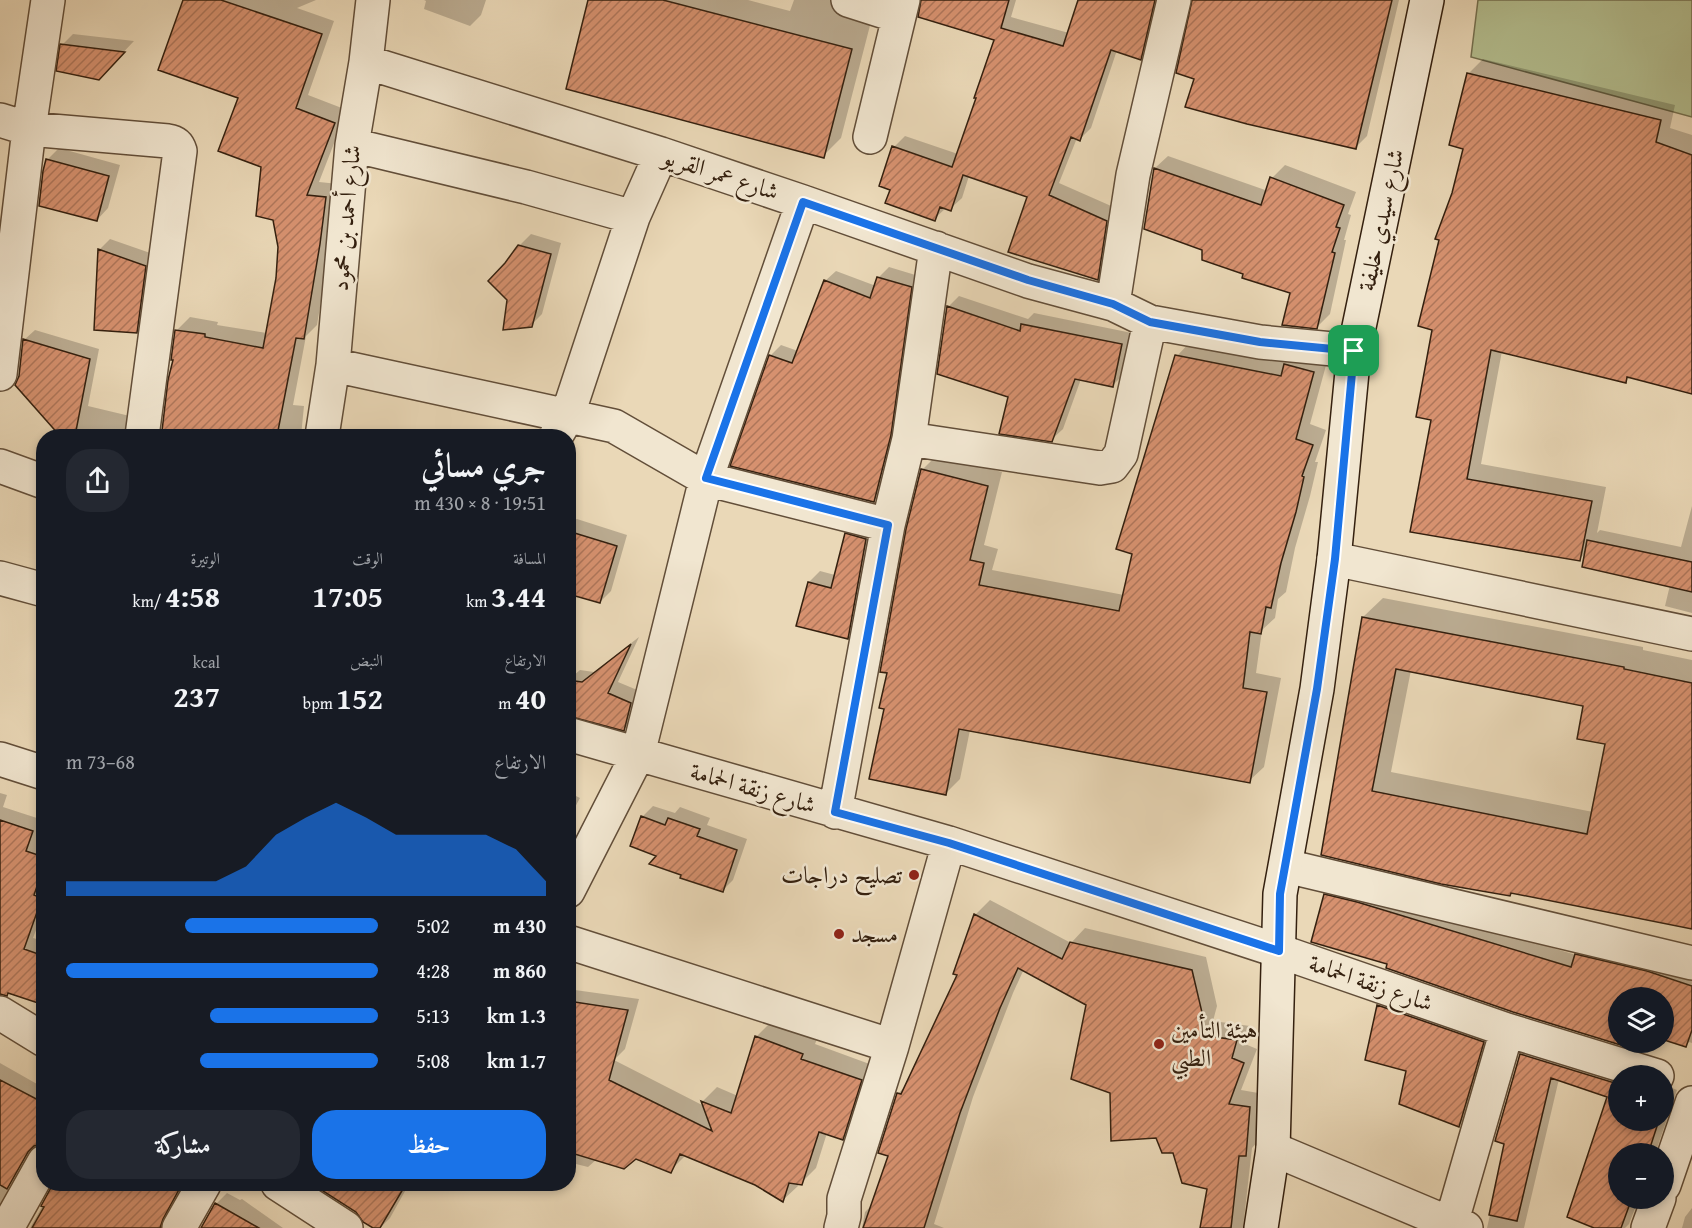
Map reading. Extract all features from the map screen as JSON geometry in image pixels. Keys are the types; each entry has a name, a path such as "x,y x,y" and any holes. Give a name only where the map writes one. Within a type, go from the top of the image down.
{"street":[{"path":"0,374 15,124 48,0"},
{"name":"شارع أحمد بن محمود","path":"323,429 333,365 352,145 366,62 373,0"},
{"path":"848,0 901,8 870,137"},
{"path":"1113,304 1133,175 1174,0"},
{"name":"شارع سيدي خليفة","path":"1261,1228 1273,1149 1280,894 1317,689 1335,559 1354,351 1427,0"},
{"name":"شارع عمر القريو","path":"366,62 661,154 1028,280 1113,304 1150,322 1260,342 1354,351"},
{"path":"15,124 175,142 180,151 143,429"},
{"path":"352,145 526,187 633,217"},
{"path":"562,427 633,217 661,154"},
{"path":"576,875 638,754 706,478 803,202"},
{"path":"835,812 888,525 909,439 936,248"},
{"path":"909,439 1100,468 1112,466 1121,454 1150,322"},
{"path":"333,365 562,427 614,426 706,478 888,525"},
{"path":"0,466 36,479"},
{"path":"1335,559 1692,634"},
{"path":"0,578 36,588"},
{"name":"شارع زنقة الحمامة","path":"576,736 949,843 1279,951 1507,1030 1621,1065"},
{"path":"0,759 36,770"},
{"path":"841,1228 844,1199 892,1046 949,843"},
{"path":"1286,866 1692,963"},
{"path":"576,945 892,1046"},
{"path":"0,1013 36,1035"},
{"path":"1273,1149 1458,1226 1507,1030"},
{"path":"1674,1080 1692,1086"},
{"path":"1674,1156 1692,1103"},
{"path":"7,1228 36,1176"},
{"path":"179,1228 200,1191"},
{"path":"289,1191 346,1228"},
{"path":"1648,1228 1655,1209"}],"green space":[{"path":"1478,0 1692,0 1692,117 1471,57"}],"building":[{"path":"183,0 221,0 322,34 296,108 335,123 307,195 326,197 304,339 296,338 278,429 162,429 168,380 173,360 171,360 175,330 205,334 205,337 263,348 276,278 278,247 273,220 256,216 261,167 218,151 238,98 158,70"},
{"path":"588,0 663,0 852,49 824,158 566,89"},
{"path":"921,0 1009,0 1001,28 1063,46 1078,0 1155,0 1141,60 1111,50 1080,141 1071,137 1049,195 1107,221 1098,280 1008,252 1027,197 963,175 951,211 940,207 935,221 885,203 890,190 879,186 892,146 952,167 994,40 918,17"},
{"path":"1192,0 1392,0 1356,149 1185,107 1194,79 1176,73"},
{"path":"60,44 125,52 99,80 56,71"},
{"path":"1467,73 1661,120 1656,142 1692,155 1692,394 1627,377 1626,383 1491,350 1467,479 1592,501 1580,561 1410,532 1431,420 1416,417 1432,330 1418,326 1439,240 1435,239 1452,193 1463,149 1449,145"},
{"path":"46,159 109,176 97,221 39,206"},
{"path":"1154,168 1261,205 1270,177 1344,205 1336,227 1340,228 1332,252 1335,253 1317,329 1282,325 1290,293 1242,278 1243,274 1202,260 1202,250 1144,229"},
{"path":"518,245 551,254 532,327 503,330 507,300 488,281"},
{"path":"98,249 146,266 137,333 94,330"},
{"path":"877,277 912,287 891,435 874,502 730,466 769,355 792,363 824,280 870,298"},
{"path":"947,306 1020,331 1021,324 1122,344 1113,387 1075,379 1052,442 999,434 1008,397 937,374"},
{"path":"23,339 90,359 76,429 54,429 15,385 19,376"},
{"path":"1175,355 1281,376 1284,364 1314,372 1296,439 1313,445 1302,476 1304,477 1296,512 1271,608 1266,607 1261,634 1250,632 1243,688 1267,692 1250,783 959,729 946,795 869,779 884,709 879,708 887,673 880,672 906,529 921,469 988,486 970,560 984,563 979,585 1119,611 1132,554 1116,549"},
{"path":"576,533 617,546 600,603 576,596"},
{"path":"845,533 866,539 848,639 796,626 808,582 831,588"},
{"path":"1587,540 1692,562 1692,592 1582,567"},
{"path":"1362,617 1624,667 1624,669 1692,683 1692,929 1511,893 1510,896 1441,884 1321,855","holes":["1396,669 1583,706 1577,739 1605,744 1587,834 1372,791"]},
{"path":"631,644 608,693 631,703 624,731 576,718 576,681 582,682"},
{"path":"641,816 665,825 668,818 700,829 697,836 737,850 723,892 680,878 681,875 649,864 656,856 630,846"},
{"path":"0,820 33,831 26,851 36,854 34,895 36,896 36,915 24,949 36,953 36,1002 8,993 7,996 0,994"},
{"path":"1324,894 1571,967 1575,954 1647,971 1692,986 1692,1030 1686,1047 1674,1043 1674,987 1608,987 1608,1041 1513,1012 1386,968 1387,964 1311,942"},
{"path":"974,914 1062,959 1070,942 1192,970 1204,1021 1200,1035 1237,1040 1232,1058 1244,1063 1229,1104 1250,1107 1246,1156 1239,1156 1231,1228 1200,1228 1207,1189 1182,1183 1173,1153 1162,1153 1156,1138 1111,1141 1110,1093 1071,1079 1086,1005 1018,968 1000,1008 960,1113 924,1228 863,1228 888,1156 878,1153 897,1093 901,1094 957,975 953,974"},
{"path":"576,1002 628,1010 609,1080 712,1131 701,1101 731,1113 755,1036 803,1054 801,1059 862,1080 843,1140 819,1132 802,1185 789,1183 783,1202 755,1185 680,1154 671,1173 636,1159 624,1169 576,1154"},
{"path":"1377,1005 1484,1042 1459,1127 1399,1104 1406,1071 1365,1060"},
{"path":"1520,1054 1608,1081 1608,1131 1655,1131 1652,1143 1608,1143 1608,1209 1628,1209 1621,1228 1594,1228 1567,1217 1607,1097 1551,1078 1517,1221 1489,1215 1504,1144 1495,1141"},
{"path":"0,1080 36,1099 36,1145 28,1152 7,1189 0,1185"},
{"path":"49,1191 178,1191 160,1228 32,1228 44,1207 41,1206"},
{"path":"323,1191 402,1191 380,1228 373,1228 363,1222 356,1212"},
{"path":"215,1203 259,1228 201,1228"}],"place":[{"name":"تصليح دراجات","path":"914,875"},
{"name":"مسجد","path":"839,934"},
{"name":"هيئة التأمين الطبي","path":"1159,1044"}],"route":[{"path":"803,202 1028,280 1113,304 1150,322 1260,342 1354,351 1335,559 1317,689 1280,894 1279,951 949,843 835,812 888,525 706,478 803,202"}]}
